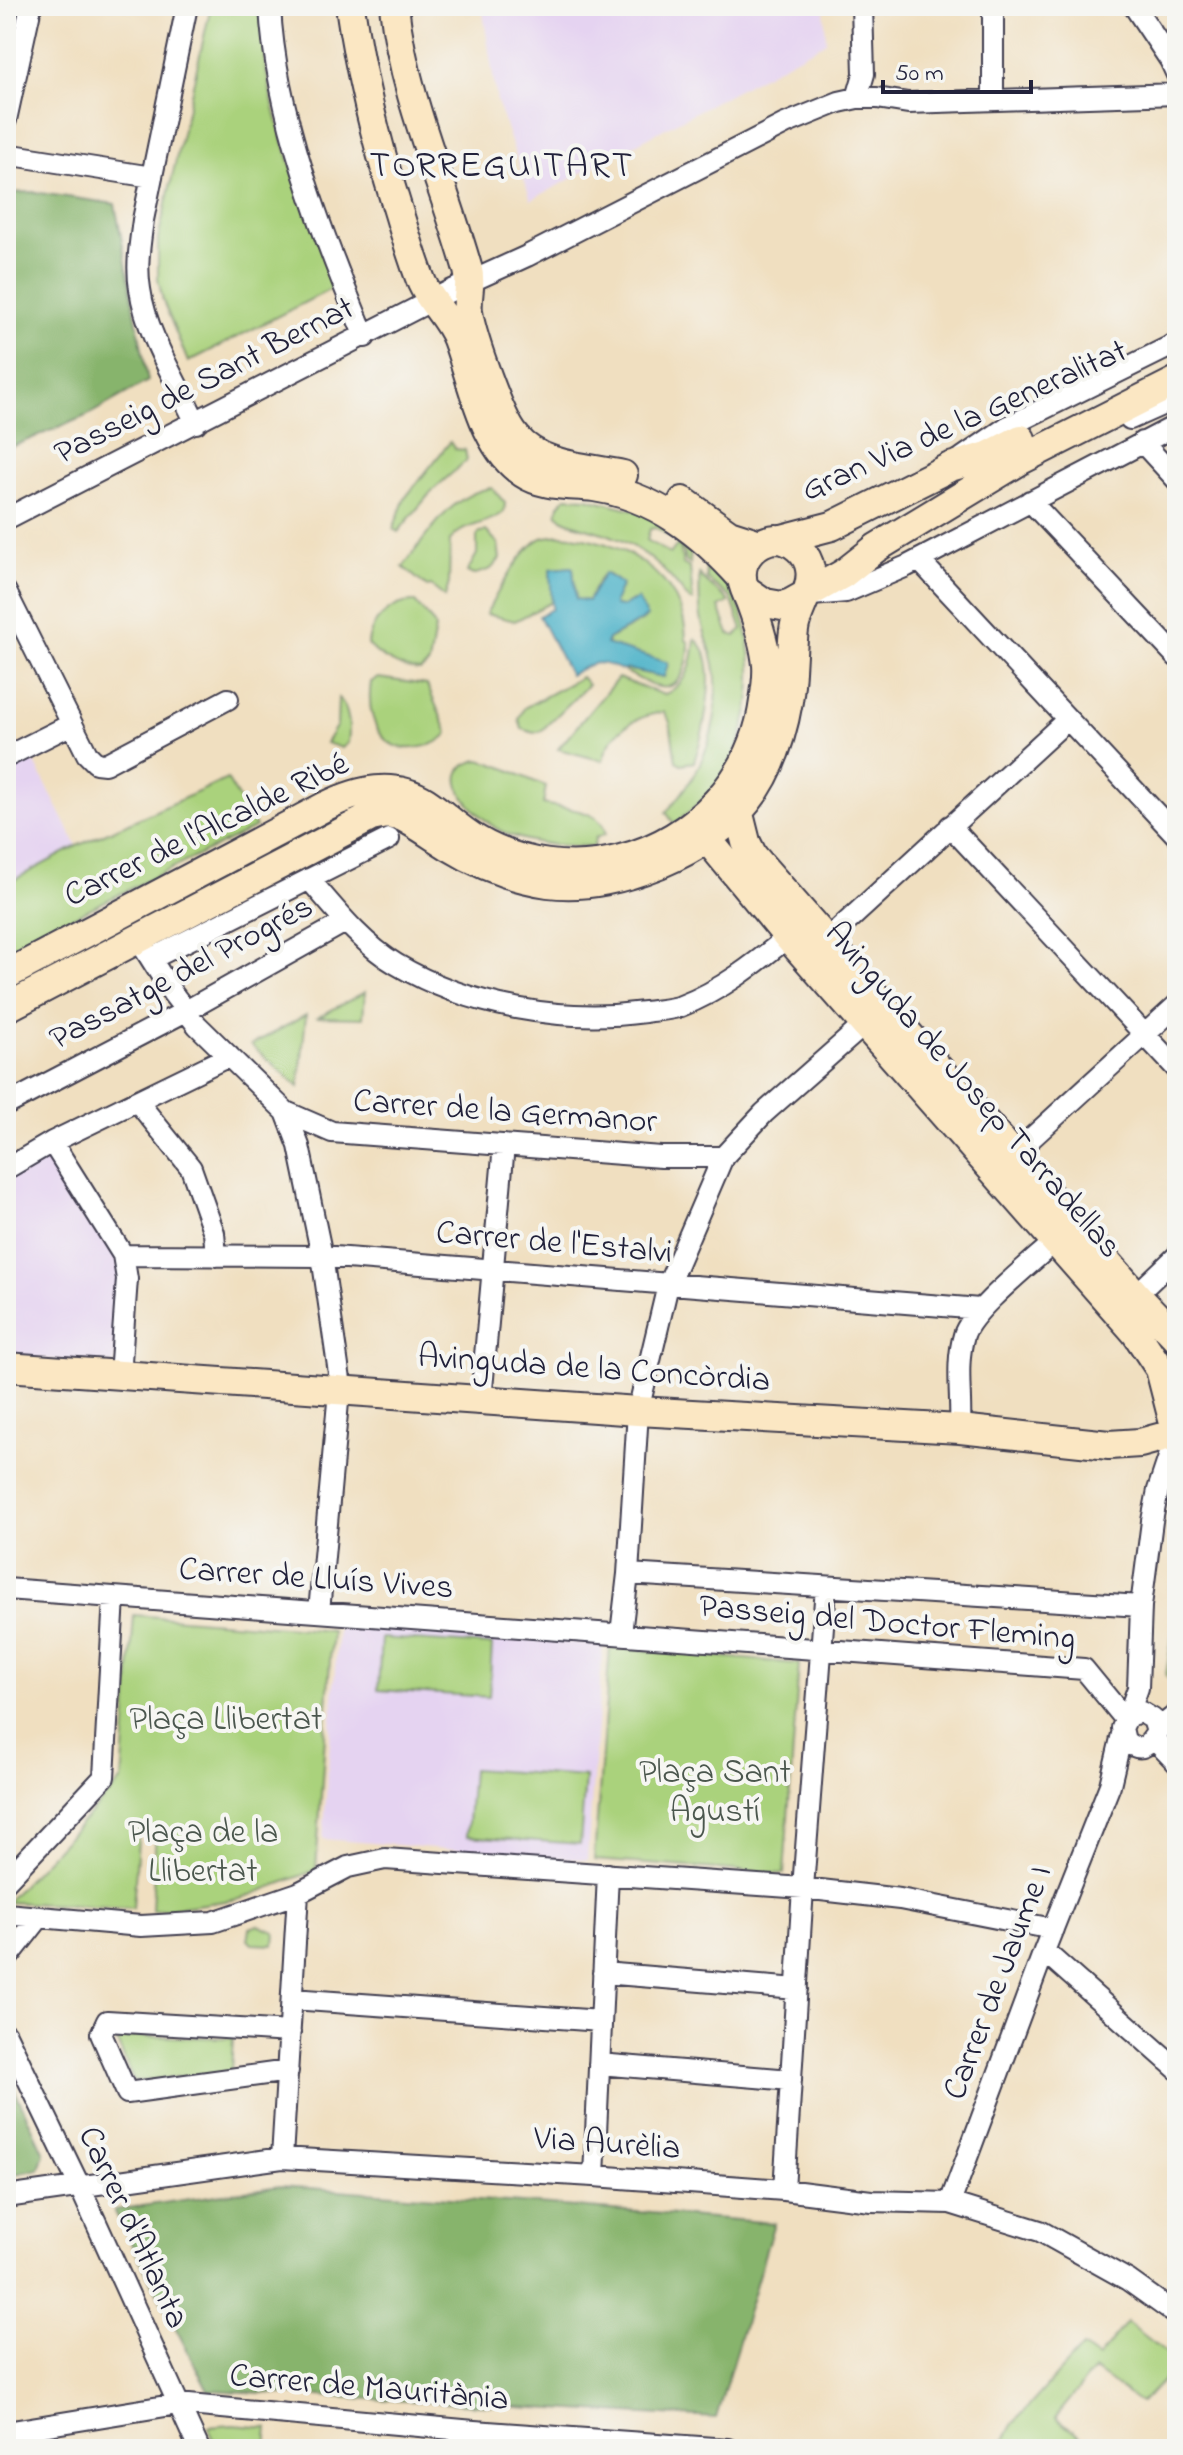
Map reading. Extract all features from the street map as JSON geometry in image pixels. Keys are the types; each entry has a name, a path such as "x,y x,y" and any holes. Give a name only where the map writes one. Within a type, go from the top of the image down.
{"main road":[{"path":"350,6 370,116 412,254 423,285 453,328 490,433 506,459 524,474 541,481 594,487 646,502 691,529 765,603 782,606 804,596"},
{"path":"6,1011 43,991 145,950 358,823 386,814 401,816 415,823 474,860 525,878 577,884 625,876 688,851 707,839 710,818 756,790 783,727 794,624 811,573 808,560 793,544 729,534 671,493 642,481 543,457 516,437 508,426 473,332 468,311 468,269 413,104 399,46 394,6"},
{"name":"Gran Via de la Generalitat","path":"771,542 832,526 950,467 988,456 1177,365"},
{"name":"Gran Via de la Generalitat","path":"804,596 843,574 876,548 1021,460 1177,381"},
{"path":"744,584 746,556 771,542"},
{"name":"Carrer de l'Alcalde Ribé","path":"127,912 326,806 361,791 381,788 412,795 495,849 523,859 574,866 622,859 656,847 727,810 756,738 767,667 744,584"},
{"name":"Avinguda de Josep Tarradellas","path":"727,810 753,856 825,942 874,1014 1065,1232 1136,1295 1177,1338"},
{"name":"Avinguda de Josep Tarradellas","path":"707,839 788,937 874,1014 1013,1155 1121,1315 1150,1352 1163,1378 1177,1434"},
{"path":"6,975 127,912"},
{"name":"Avinguda de la Concòrdia","path":"6,1367 638,1411 960,1429 1109,1445 1140,1443 1177,1434"}],"street":[{"path":"6,120 31,6"},
{"path":"187,6 139,252 140,290 150,328 196,423"},
{"path":"270,6 272,43 283,102 343,283 365,337"},
{"path":"862,6 864,74 857,98 908,103 1177,94"},
{"path":"993,6 993,99"},
{"path":"1134,6 1177,75"},
{"name":"Passeig de Sant Bernat","path":"6,519 785,124 857,98"},
{"path":"6,154 152,177"},
{"path":"950,467 1007,427 1177,343"},
{"path":"963,495 997,484 1177,398"},
{"path":"804,596 846,592 919,560 1177,425"},
{"path":"1142,442 1177,480"},
{"path":"1030,501 1177,657"},
{"path":"919,560 1177,836"},
{"path":"6,592 87,754 96,763 105,764 228,699"},
{"path":"825,942 1068,719"},
{"path":"6,757 72,724"},
{"path":"950,826 1177,1069"},
{"path":"319,1612 340,1380 322,1256 299,1146 286,1112 186,1011 145,950 309,879 389,839"},
{"path":"309,879 345,922 395,964 457,992 513,1007 567,1015 628,1014 678,1007 712,991 788,937"},
{"name":"Carrer de l'Alcalde Ribé","path":"6,966 127,912"},
{"name":"Passatge del Progrés","path":"6,1105 186,1011 345,922"},
{"path":"1013,1155 1177,1005"},
{"path":"621,1634 628,1574 638,1411 668,1285 723,1157 764,1113 874,1014"},
{"path":"6,1169 52,1142 229,1056"},
{"path":"137,1101 191,1168 214,1233 216,1256"},
{"name":"Carrer de la Germanor","path":"286,1112 332,1132 661,1157 723,1157"},
{"path":"52,1142 123,1255 127,1279 120,1375"},
{"path":"481,1400 504,1145"},
{"path":"960,1429 960,1359 965,1332 980,1309 1065,1232"},
{"name":"Carrer de l'Estalvi","path":"123,1255 322,1256 980,1309"},
{"path":"1136,1295 1177,1256"},
{"path":"1177,1434 1156,1499 1141,1606 1140,1729 1177,1714"},
{"name":"Passeig del Doctor Fleming","path":"628,1574 1141,1606"},
{"path":"784,2190 826,1587"},
{"name":"Carrer de Lluís Vives","path":"6,1589 621,1634"},
{"path":"6,1881 104,1777 114,1597"},
{"name":"Passeig del Doctor Fleming","path":"621,1634 1084,1669 1177,1763"},
{"name":"Carrer de Jaume I","path":"950,2203 1110,1785 1140,1729"},
{"path":"6,1914 141,1926 213,1922 298,1893 348,1867 385,1859 803,1888 900,1899 1053,1929"},
{"path":"594,2176 608,1874"},
{"path":"282,2158 298,1893"},
{"path":"6,1960 39,1918"},
{"path":"1044,1951 1177,2069"},
{"path":"603,1973 797,1989"},
{"path":"292,1999 601,2021"},
{"path":"288,2071 127,2093 101,2034 107,2021 290,2032"},
{"name":"Carrer d'Atlanta","path":"6,2034 79,2185 199,2449"},
{"path":"599,2064 791,2080"},
{"name":"Via Aurèlia","path":"6,2197 282,2158 594,2176 784,2190 871,2201 950,2203 1040,2231 1128,2280 1177,2315"},
{"name":"Carrer de Mauritània","path":"6,2432 178,2404 474,2431 728,2449"}],"shaded area":[{"path":"482,6 824,6 826,42 531,200 497,101"},
{"path":"33,759 77,846 6,884 6,773"},
{"path":"50,1150 117,1257 121,1283 115,1364 6,1356 6,1176"},
{"path":"338,1627 603,1644 587,1860 323,1839"}],"green space":[{"path":"211,6 262,6 267,74 279,128 337,286 188,362 163,301 158,279 158,239"},
{"path":"33,192 115,204 148,381 86,416 6,449 6,193"},
{"path":"450,442 455,449 465,450 467,460 432,491 398,532 393,529 405,498"},
{"path":"492,488 505,503 504,512 462,530 450,541 449,583 445,597 403,567 430,530 452,507 464,498"},
{"path":"566,497 587,498 639,511 691,541 690,564 686,562 683,549 677,540 656,528 650,529 647,540 670,554 677,545 680,547 683,564 690,568 693,601 655,562 634,547 562,519 557,513"},
{"path":"486,531 498,543 500,559 491,569 473,575 467,572 477,554 477,536"},
{"path":"561,535 583,538 626,552 661,579 683,617 689,643 685,669 673,685 657,686 624,671 664,677 668,664 607,646 608,639 643,620 632,601 621,607 615,606 622,584 607,574 601,576 588,601 576,599 573,568 550,569 552,602 515,621 486,614 526,551 542,538"},
{"path":"712,566 729,587 741,612 748,640 750,698 735,754 722,777 675,825 666,812 701,762 716,705 714,664 701,616 699,573 729,602 719,607 729,634 736,636 742,630 731,598 707,579 706,567"},
{"path":"415,602 435,628 429,664 420,671 392,662 368,645 373,628 383,614 398,605"},
{"path":"695,639 708,662 709,679 702,734 694,762 681,764 676,761 670,722 664,712 634,721 617,733 603,761 558,749 618,678 664,695 679,685 688,672"},
{"path":"581,677 588,685 541,731 534,733 522,729 519,719 524,708"},
{"path":"378,678 427,685 448,733 436,743 421,747 407,748 385,739 378,731 371,708 371,682"},
{"path":"338,698 345,707 349,725 348,743 342,748 326,743 337,725"},
{"path":"479,760 546,786 543,804 590,815 598,819 605,834 595,838 594,846 570,846 535,842 501,831 471,806 458,784 458,774 465,766"},
{"path":"227,779 256,827 6,950 6,884 77,846"},
{"path":"365,992 363,1018 318,1017"},
{"path":"306,1015 299,1087 251,1045"},
{"path":"1177,1604 1176,1682 1170,1681 1166,1675"},
{"name":"Plaça Llibertat","path":"134,1615 332,1631 316,1870 240,1899 152,1911 156,1827 139,1827 133,1908 6,1902 122,1780"},
{"path":"381,1638 492,1645 489,1697 378,1690"},
{"name":"Plaça Sant Agustí","path":"610,1647 799,1664 784,1874 594,1860"},
{"path":"472,1769 585,1777 580,1844 467,1836"},
{"path":"258,1925 275,1932 274,1945 252,1944 248,1940 250,1928"},
{"path":"115,2036 233,2038 231,2071 134,2082"},
{"path":"6,2071 44,2153 39,2169 6,2176"},
{"path":"280,2186 774,2223 716,2418 208,2390 114,2210"},
{"path":"1127,2322 1177,2361 1177,2384 1167,2376 1141,2403 1094,2370 1055,2418 1097,2449 999,2449 1012,2425 1082,2347 1098,2358"},
{"path":"233,2425 268,2428 266,2449 218,2449 208,2427"}],"water":[{"path":"571,567 576,599 588,601 604,573 622,584 615,606 621,607 638,599 647,617 608,639 606,644 666,662 664,677 624,671 602,663 591,664 570,675 539,616 552,609 550,569"}],"district":[{"name":"TORREGUITART","path":"502,167"}],"park label":[{"name":"Plaça de la Llibertat","path":"203,1854"}]}
